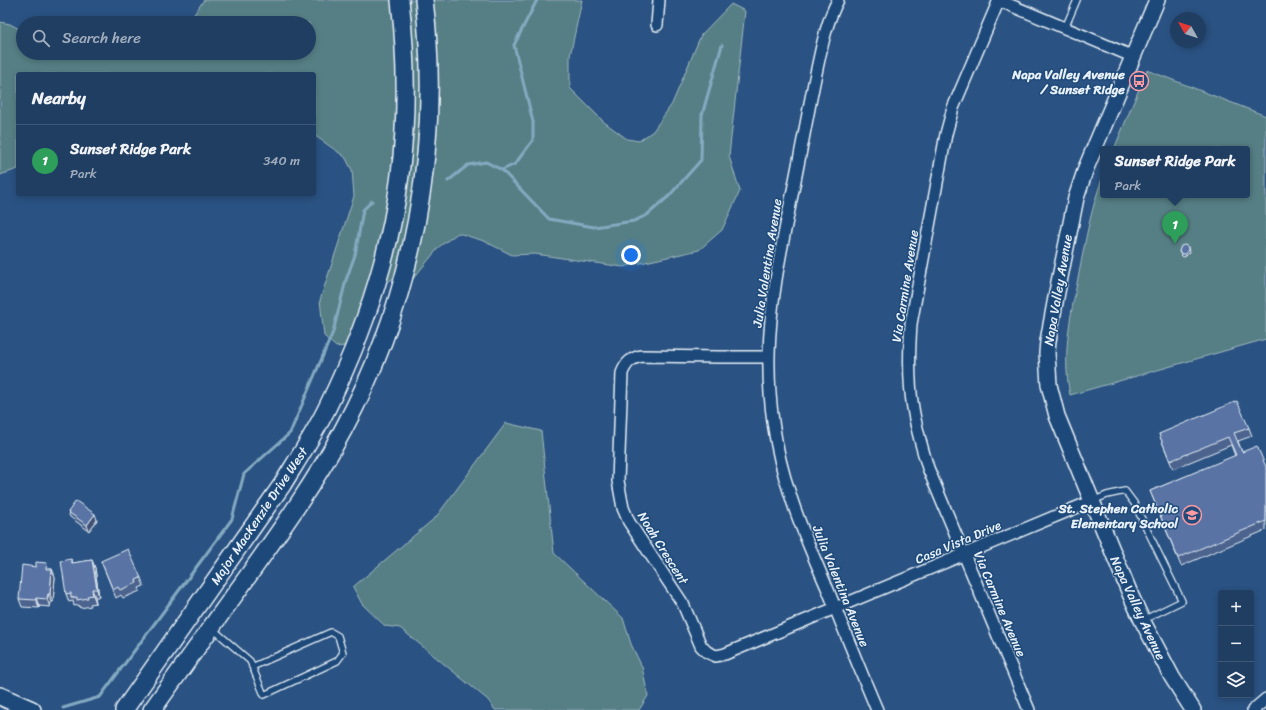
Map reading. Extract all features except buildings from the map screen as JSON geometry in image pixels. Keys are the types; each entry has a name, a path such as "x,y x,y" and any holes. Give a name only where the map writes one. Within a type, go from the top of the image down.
{"main road":[{"name":"Major MacKenzie Drive West","path":"124,710 286,479 327,408 366,316 382,265 392,223 399,182 405,118 403,27 400,0"},
{"name":"Major MacKenzie Drive West","path":"152,710 313,481 343,430 380,348 394,309 413,240 423,190 427,144 429,86 427,26 424,0"},
{"path":"4,701 32,710"}],"street":[{"path":"657,25 659,0"},
{"name":"Julia Valentina Avenue","path":"838,0 831,13 825,31 776,280 769,357 772,412 783,470 802,530 877,710"},
{"path":"998,0 1134,57"},
{"name":"Via Carmine Avenue","path":"998,0 953,108 946,134 917,284 909,345 909,377 918,436 928,468 1028,710"},
{"name":"Napa Valley Avenue","path":"1157,0 1086,168 1076,198 1055,299 1048,341 1048,372 1052,401 1064,434 1130,596 1172,677 1193,710"},
{"name":"Noah Crescent","path":"769,357 642,356 630,360 625,365 622,373 618,468 618,487 623,508 629,522 683,604 701,646 707,652 716,656 724,654 835,608"},
{"name":"Casa Vista Drive","path":"835,608 1092,501"},
{"path":"1253,710 1266,700"}],"lane":[{"path":"1065,28 1077,0"},
{"path":"1092,501 1107,495 1125,491 1134,502 1182,600 1142,620"},
{"path":"211,627 250,661 252,667 264,695 337,661 343,653 338,636 331,632 252,667"}],"green space":[{"path":"204,0 582,0 570,56 570,88 604,122 627,139 639,141 653,131 672,104 701,35 731,4 745,11 729,156 740,191 722,230 699,250 623,267 535,254 512,255 484,241 458,233 440,246 412,280 396,277 381,285 362,308 345,346 336,347 324,336 320,300 354,196 352,170 345,157 316,136 316,72 16,72 16,170 0,175 0,22 10,24 16,27 16,60 316,60 316,16 193,16"},
{"path":"1147,70 1266,116 1266,339 1070,395 1067,347 1071,315 1090,221 1100,186 1100,198 1250,198 1250,146 1115,146"},
{"path":"506,423 541,431 554,553 623,618 631,644 642,667 648,696 639,710 495,710 488,700 400,628 385,626 362,604 353,587 436,517"}],"waterway":[{"path":"502,170 515,164 533,140 533,122 514,45 537,0"},
{"path":"448,181 468,165 486,162 502,170 549,219 594,227 634,221 647,215 669,196 701,160 702,115 722,45"},
{"path":"63,708 100,697 232,519 244,474 290,433 333,332 346,280 355,255 363,210 372,201"}],"place":[{"name":"Napa Valley Avenue / Sunset Ridge","path":"1139,81"},
{"name":"Sunset Ridge Park","path":"1175,244"},
{"name":"St. Stephen Catholic Elementary School","path":"1192,515"}]}
